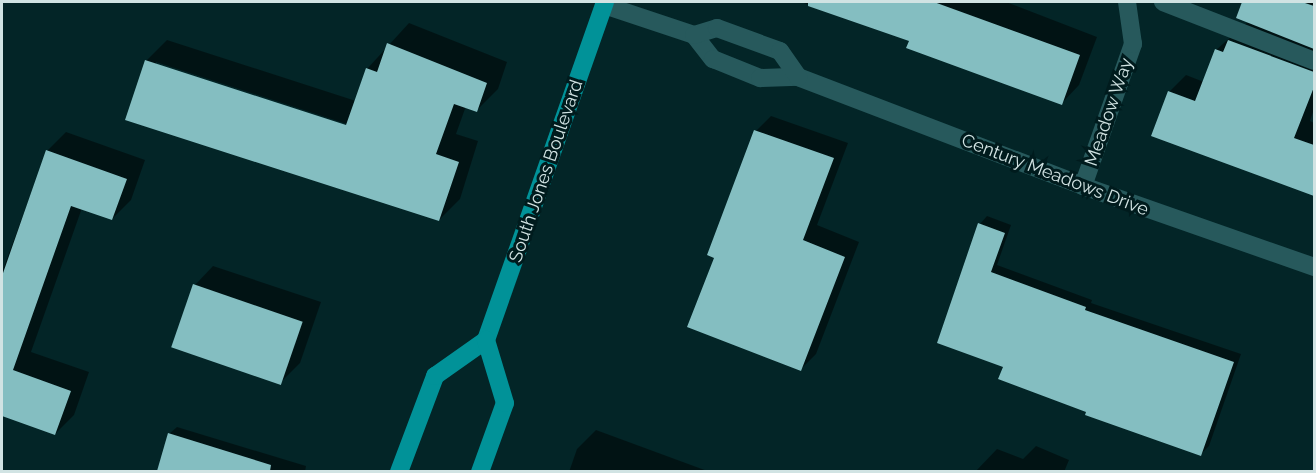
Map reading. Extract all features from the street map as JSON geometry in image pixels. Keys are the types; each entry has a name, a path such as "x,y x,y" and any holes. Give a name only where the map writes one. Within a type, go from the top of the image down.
{"main road":[{"name":"South Jones Boulevard","path":"486,340 605,3"},
{"path":"399,471 435,376 486,340 505,403 480,471"}],"street":[{"name":"Meadow Way","path":"1083,186 1133,44 1127,2"},
{"path":"1163,2 1314,61"},
{"path":"605,3 694,35 717,28 780,51 798,77"},
{"name":"Century Meadows Drive","path":"694,35 713,59 760,78 798,77 1083,186 1314,267"}],"building":[{"path":"808,2 934,2 1080,55 1062,105 906,48 909,41 808,6"},
{"path":"1242,2 1302,2 1314,6 1314,49 1236,18"},
{"path":"1228,40 1314,72 1314,87 1294,138 1314,145 1314,196 1151,136 1168,91 1195,101 1215,49 1223,52"},
{"path":"387,43 487,83 477,112 454,104 436,154 459,162 439,221 125,120 145,60 346,125 366,68 377,72"},
{"path":"754,130 834,158 803,240 845,257 801,371 687,327 714,258 707,255"},
{"path":"46,150 127,179 112,220 71,206 13,370 71,391 55,435 2,416 2,276"},
{"path":"978,223 1005,233 991,272 1086,307 1085,310 1234,362 1201,456 1085,415 1086,412 998,379 1003,367 937,343"},
{"path":"193,284 303,322 281,385 171,347"},
{"path":"168,433 271,465 270,471 157,471"}]}
